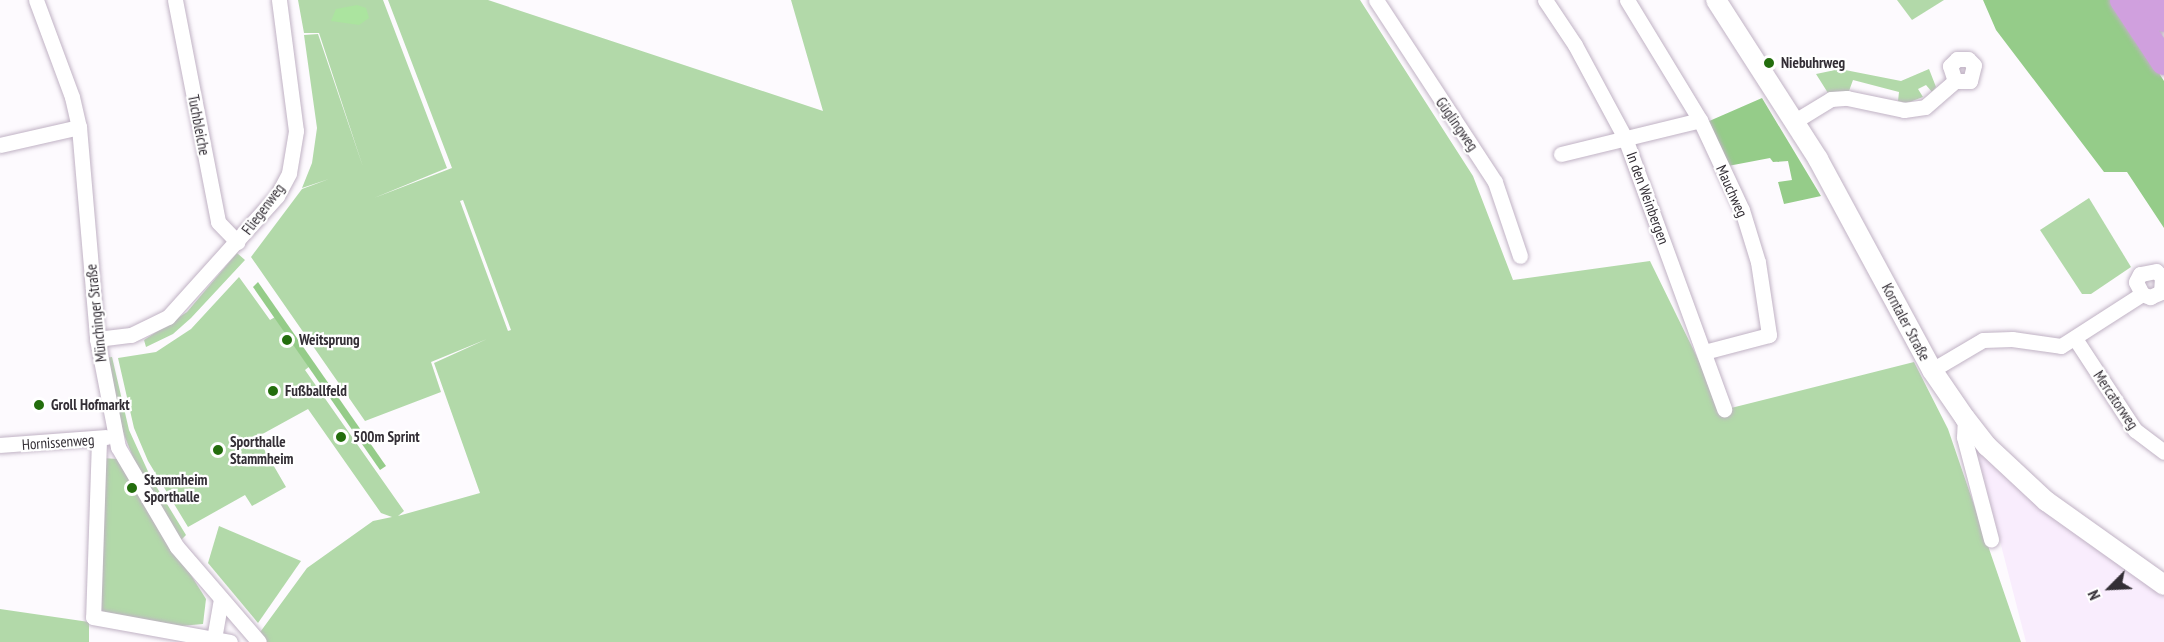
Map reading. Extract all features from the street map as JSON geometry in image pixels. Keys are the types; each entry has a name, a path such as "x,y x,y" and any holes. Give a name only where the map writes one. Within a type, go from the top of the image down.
{"highway":[{"path":"2123,0 2164,62"},
{"path":"2152,0 2164,19"}],"street":[{"name":"Münchinger Straße","path":"36,0 72,97 79,127 97,339 114,433 138,485 164,528 259,642"},
{"name":"Tuchbleiche","path":"175,0 218,222 237,242"},
{"name":"Fliegenweg","path":"97,339 131,334 168,317 277,196 294,153 294,108 279,0"},
{"name":"Güglingweg","path":"1376,0 1495,182 1520,256"},
{"name":"In den Weinbergen","path":"1545,0 1575,45 1625,138 1724,409"},
{"name":"Mauchweg","path":"1627,0 1700,120 1742,210 1758,262 1769,335 1704,352"},
{"name":"Korntaler Straße","path":"1716,0 1795,121 1932,370 1965,418 1988,446 2046,501 2164,585"},
{"path":"1795,121 1831,99 1847,98 1904,110 1925,107 1955,81"},
{"path":"1561,154 1700,120"},
{"path":"0,145 79,127"},
{"path":"1932,370 1983,340 2012,339 2051,347 2076,340 2142,294"},
{"name":"Mercatorweg","path":"2076,340 2135,430 2164,452"},
{"path":"1965,418 1964,437 1991,539"},
{"name":"Hornissenweg","path":"0,445 99,440 114,433"},
{"path":"99,440 93,617 198,639 230,642"},
{"path":"214,639 221,599"}],"shaded area":[{"path":"298,0 383,0 447,168 374,198 452,168 388,0 488,0 823,111 791,0 1360,0 1473,176 1513,280 1650,261 1723,410 1914,362 1948,429 2021,642 259,642 258,635 307,568 373,521 392,517 381,513 308,409 257,437 286,487 252,506 245,495 188,527 148,461 134,428 118,358 156,352 191,329 239,277 270,320 275,317 310,366 305,370 404,511 398,516 480,493 434,363 487,339 431,362 441,392 365,421 251,257 302,189 329,179 302,188 312,163 317,128 304,35 318,34 363,167 319,33 304,33","holes":["463,200 511,330 508,331 460,201"]},
{"path":"1897,0 1944,0 1912,20"},
{"path":"1983,0 2112,0 2164,81 2164,228 2127,172 2104,172 1996,30"},
{"path":"357,5 366,8 369,18 359,25 331,21 336,9"},
{"path":"1840,69 1901,81 1929,69 1936,87 1932,92 1926,85 1918,89 1923,97 1907,103 1898,101 1899,92 1853,80 1849,91 1828,93 1816,74"},
{"path":"1762,98 1821,196 1784,204 1778,182 1792,180 1788,161 1773,162 1770,158 1728,166 1707,122"},
{"path":"2089,198 2131,267 2091,294 2082,294 2040,230"},
{"path":"237,253 245,260 191,318 173,334 146,347 144,340 187,312"},
{"path":"258,282 386,466 380,470 253,287"},
{"path":"112,357 129,430 151,478 186,535 180,541 136,465 123,432 105,358"},
{"path":"1976,448 2110,550 2164,585 2164,642 2026,642"},
{"path":"102,458 118,459 206,599 203,624 170,627 100,614"},
{"path":"219,526 301,561 258,623 208,563"},
{"path":"0,609 89,622 89,642 0,642"}],"place":[{"name":"Niebuhrweg","path":"1769,63"},
{"name":"Weitsprung","path":"287,340"},
{"name":"Fußballfeld","path":"273,391"},
{"name":"Groll Hofmarkt","path":"39,405"},
{"name":"500m Sprint","path":"341,437"},
{"name":"Sporthalle Stammheim","path":"218,450"},
{"name":"Stammheim Sporthalle","path":"132,488"}]}
